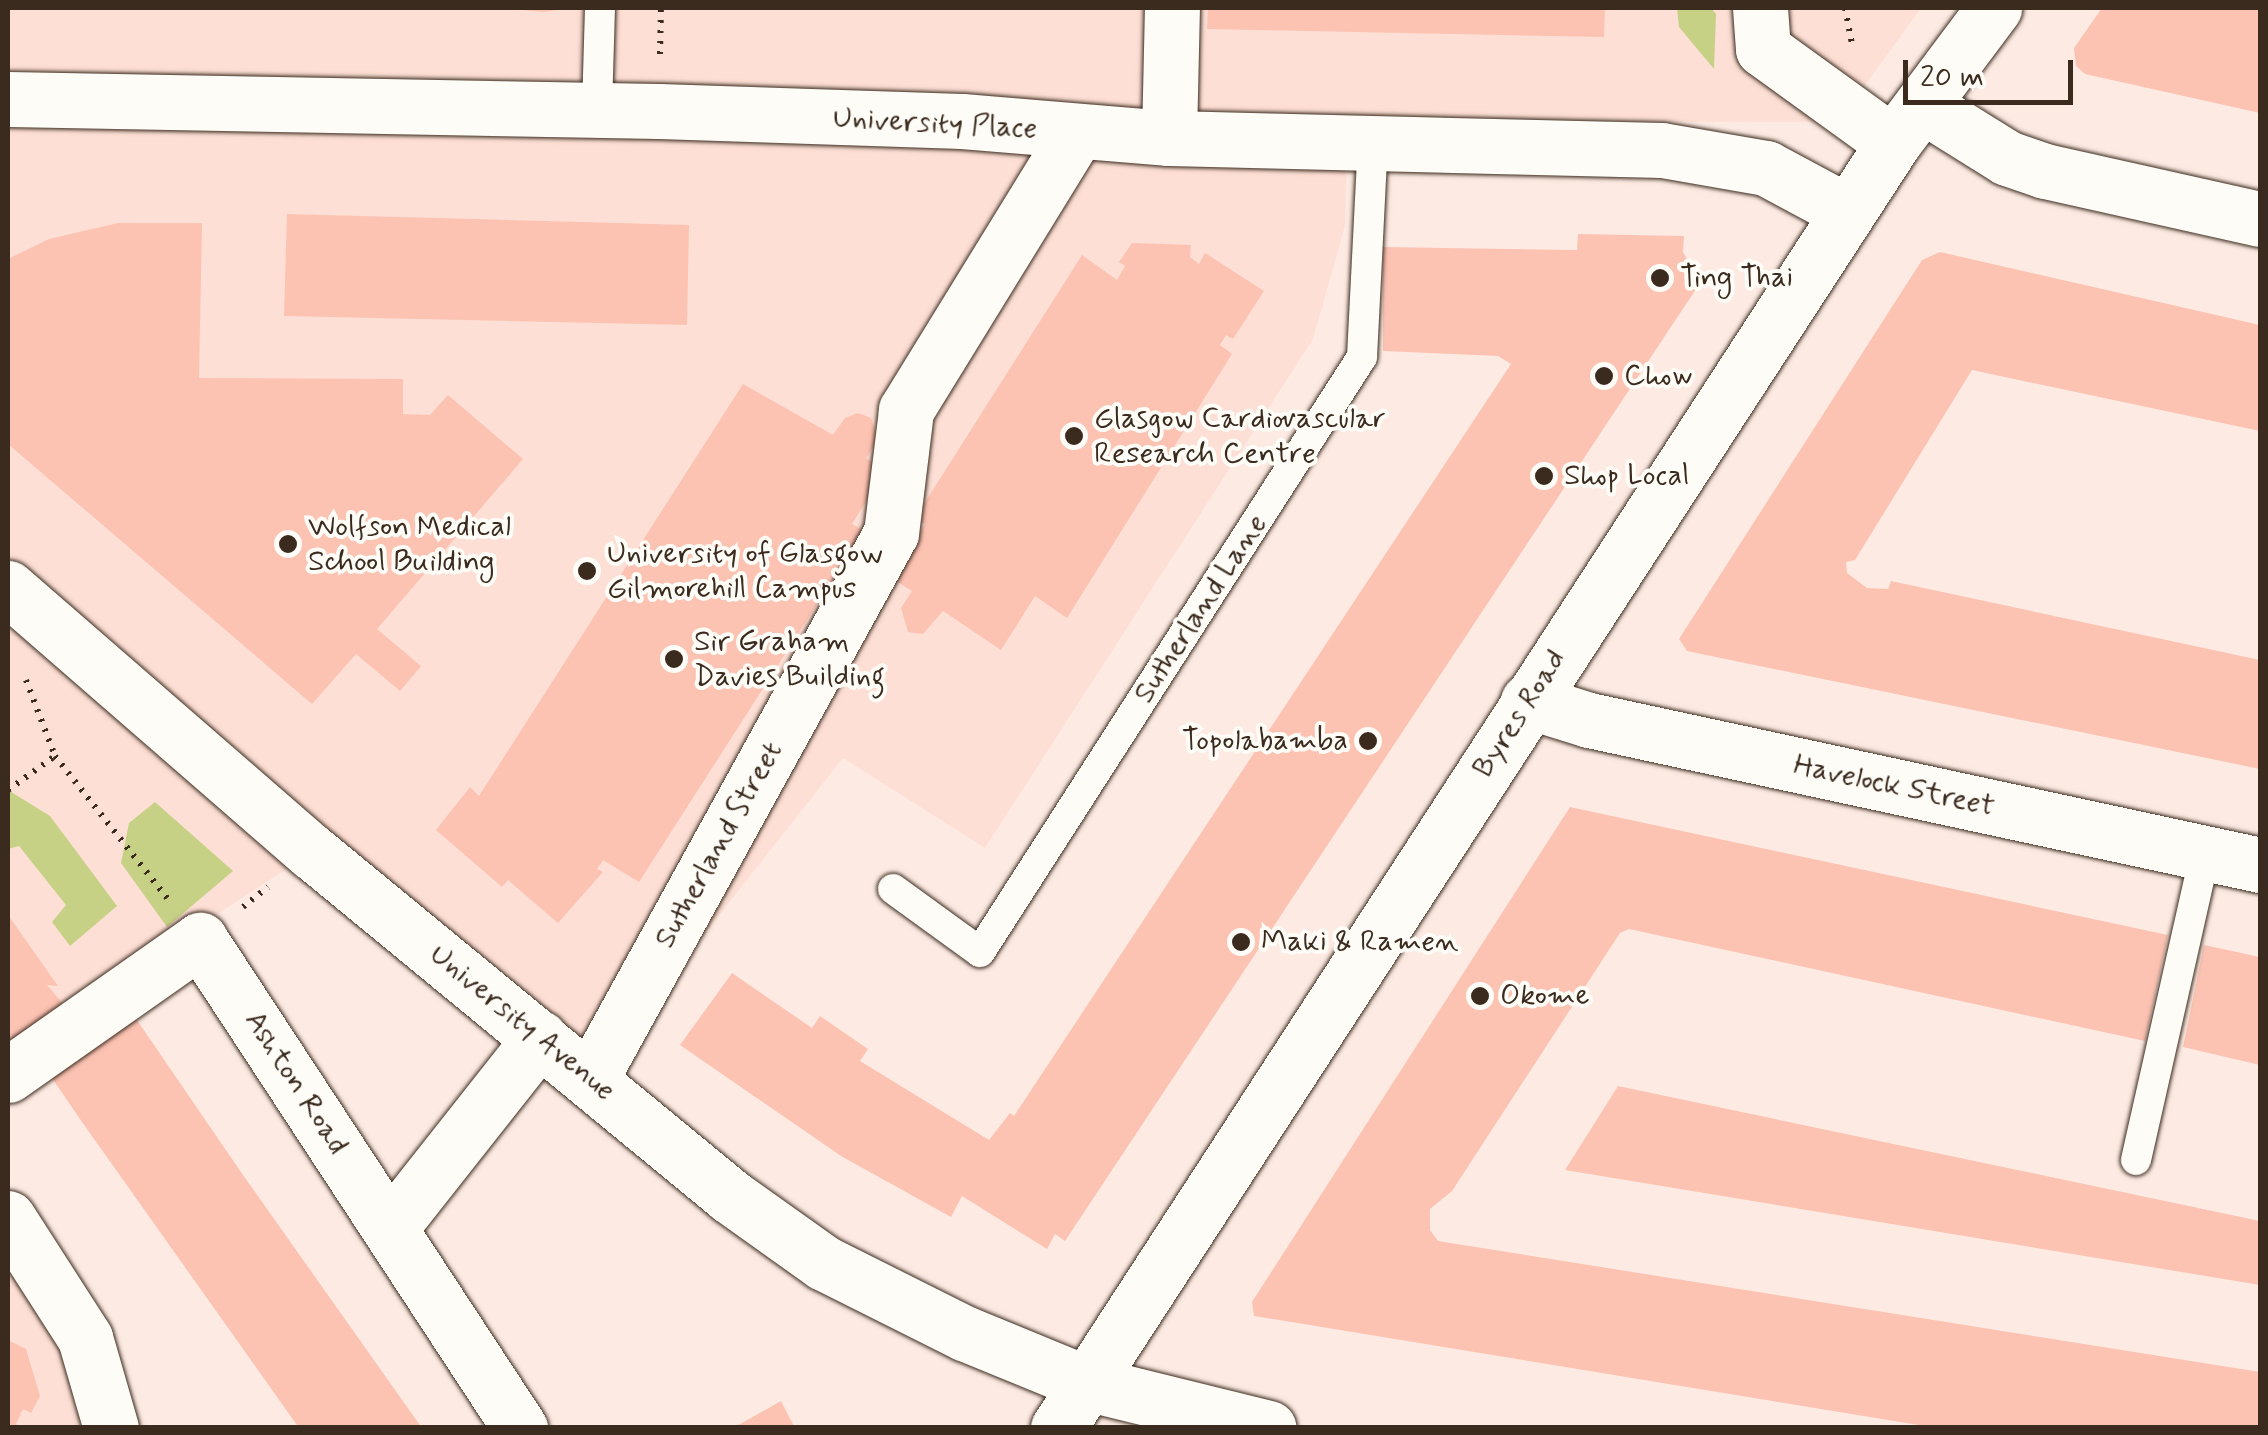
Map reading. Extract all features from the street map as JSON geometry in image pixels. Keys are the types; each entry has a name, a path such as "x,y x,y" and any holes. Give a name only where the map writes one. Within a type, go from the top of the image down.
{"street":[{"path":"1169,138 1172,8"},
{"path":"1760,8 1763,49 1907,124 2045,172 2260,219"},
{"name":"Byres Road","path":"1058,1428 1848,212 1907,124 1994,8"},
{"name":"University Place","path":"8,99 597,109 962,121 1076,134 1372,141 1721,156 1766,168 1848,212"},
{"name":"Sutherland Street","path":"591,1078 891,533 906,410 1076,134"},
{"name":"University Avenue","path":"8,588 312,852 730,1196 824,1263 964,1333 1086,1382 1269,1428"},
{"name":"Havelock Street","path":"1528,701 1588,720 2260,865"},
{"path":"8,1075 200,940"},
{"name":"Ashton Road","path":"200,940 520,1428"},
{"path":"390,1228 540,1038"},
{"path":"8,1218 85,1338 112,1428"}],"lane":[{"path":"597,109 600,8"},
{"name":"Sutherland Lane","path":"893,889 980,952 1362,358 1372,141"},
{"path":"2136,1160 2205,853"}],"path":[{"path":"21,668 54,756 200,940 312,852"},
{"path":"8,790 54,756"}],"shaded area":[{"name":"University of Glasgow Gilmorehill Campus","path":"8,8 1921,8 1847,110 1829,122 1347,121 1345,226 1313,339 985,848 843,758 591,1078 312,852 8,1052"},
{"path":"8,1256 32,1291 94,1427 8,1427"}],"green space":[{"path":"1677,8 1711,8 1716,14 1714,69 1679,27"},
{"path":"8,790 50,816 117,906 70,946 52,922 66,905 19,846 8,849"},
{"path":"155,802 233,871 167,927 121,863 129,823"}],"building":[{"path":"504,8 572,8 543,12"},
{"path":"1208,8 1605,8 1604,37 1207,29"},
{"path":"2102,8 2260,9 2260,113 2085,74 2076,66 2074,48"},
{"path":"287,214 689,225 687,325 284,316"},
{"name":"Wolfson Medical School Building","path":"118,223 202,223 199,378 403,379 403,414 430,415 448,395 523,459 377,629 421,666 400,691 356,654 312,704 8,444 8,259 49,239"},
{"path":"1578,234 1684,236 1683,252 1700,283 1065,1241 1055,1234 1047,1249 962,1196 951,1217 841,1156 680,1045 732,973 812,1028 820,1016 868,1049 860,1061 989,1140 1010,1113 1014,1116 1511,364 1498,356 1383,351 1383,247 1577,250"},
{"name":"Glasgow Cardiovascular Research Centre","path":"1132,243 1191,245 1190,257 1199,264 1205,253 1264,291 1233,339 1226,335 1220,345 1232,354 1067,618 1035,596 1001,650 943,611 923,634 908,632 901,608 912,591 891,578 925,524 915,518 1082,255 1117,280 1125,266 1119,262"},
{"path":"1940,252 2260,325 2260,431 1972,370 1855,560 1846,562 1847,573 1867,588 1888,589 1891,581 2260,660 2260,769 1687,651 1679,639 1922,260"},
{"name":"Sir Graham Davies Building","path":"743,384 833,435 845,418 858,413 871,418 878,439 866,458 885,471 852,524 864,531 639,882 603,860 597,869 603,872 558,923 508,880 502,887 436,830 470,787 479,796"},
{"path":"1570,807 2168,935 2145,1041 1629,929 1620,933 1452,1191 1430,1209 1430,1230 1438,1241 2260,1372 2260,1428 1937,1428 1254,1316 1252,1302"},
{"path":"8,915 58,986 47,985 68,1010 8,1044"},
{"path":"2204,945 2260,957 2260,1065 2183,1047"},
{"path":"128,1007 422,1428 299,1428 82,1122 43,1065"},
{"path":"1618,1086 2260,1221 2260,1285 1565,1170"},
{"path":"8,1340 26,1349 40,1396 31,1413 23,1409 16,1424 22,1428 8,1428"},
{"path":"781,1401 795,1428 733,1428"}],"place":[{"name":"Ting Thai","path":"1660,278"},
{"name":"Chow","path":"1604,376"},
{"name":"Glasgow Cardiovascular Research Centre","path":"1074,436"},
{"name":"Shop Local","path":"1544,476"},
{"name":"Wolfson Medical School Building","path":"288,544"},
{"name":"University of Glasgow Gilmorehill Campus","path":"587,571"},
{"name":"Sir Graham Davies Building","path":"674,659"},
{"name":"Topolabamba","path":"1368,741"},
{"name":"Maki & Ramen","path":"1241,942"},
{"name":"Okome","path":"1480,996"}]}
